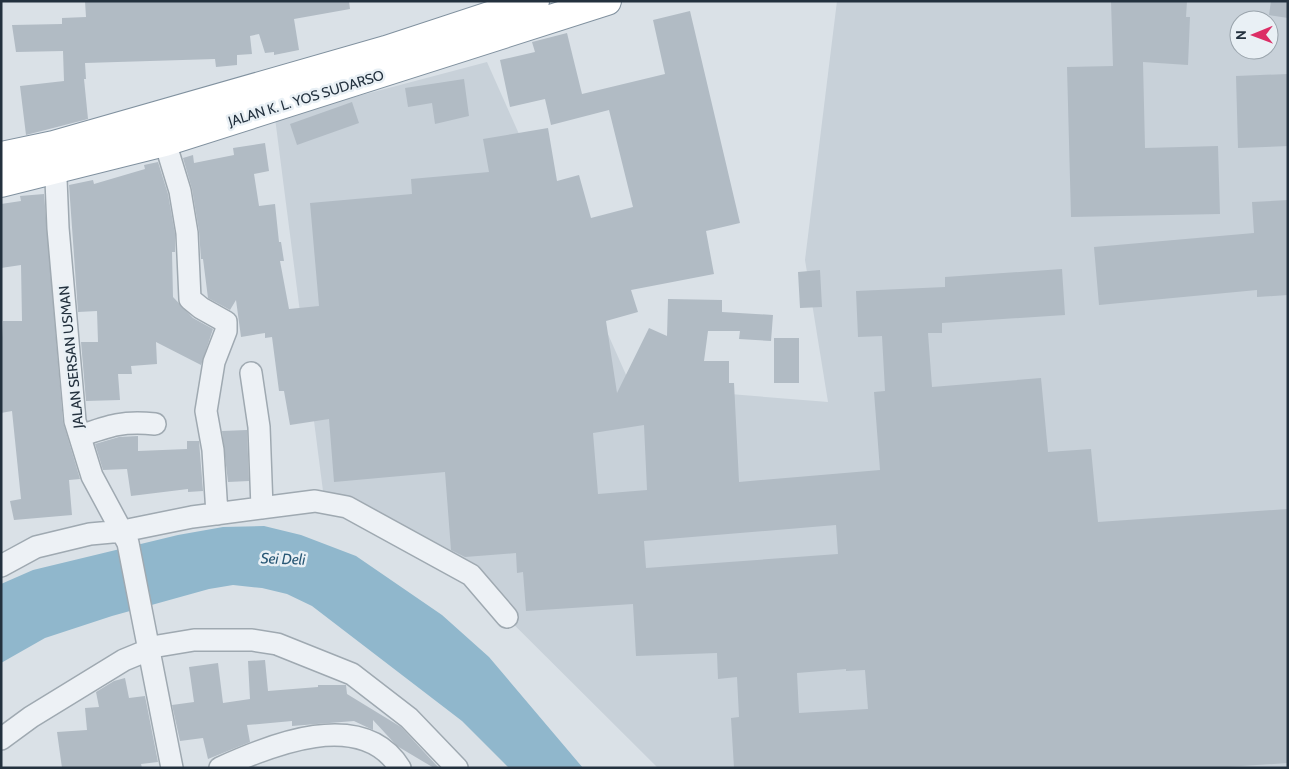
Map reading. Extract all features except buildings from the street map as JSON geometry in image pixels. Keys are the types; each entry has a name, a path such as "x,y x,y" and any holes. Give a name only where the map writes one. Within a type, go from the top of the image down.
{"highway":[{"name":"JALAN K. L. YOS SUDARSO","path":"1,183 56,158 535,1"},
{"name":"JALAN K. L. YOS SUDARSO","path":"1,156 56,158 165,142 607,1"}],"street":[{"path":"165,142 180,191 187,234 190,299 201,308 226,322 226,331 214,362 206,411 213,450 216,514"},
{"name":"JALAN SERSAN USMAN","path":"56,158 58,228 76,421 92,476 126,537 172,768"},
{"path":"251,373 259,427 262,508"},
{"path":"80,436 118,423 155,424"},
{"path":"1,566 36,547 90,534 126,537 154,523 315,501 347,506 471,575 508,617"},
{"path":"1,739 30,717 124,660 148,650 175,642 252,640 277,644 352,674 409,718 457,768"},
{"path":"220,768 287,742 345,734 365,739 372,743 400,768"}],"shaded area":[{"path":"837,1 1288,1 1288,768 658,768 431,542 323,491 275,118 487,62 631,386 828,402 805,260"}],"water":[{"name":"Sei Deli","path":"264,526 301,535 356,556 442,615 489,657 583,768 509,768 462,721 312,606 287,594 262,588 233,585 209,589 112,616 45,638 1,663 1,584 33,570 178,535 223,527"}]}
